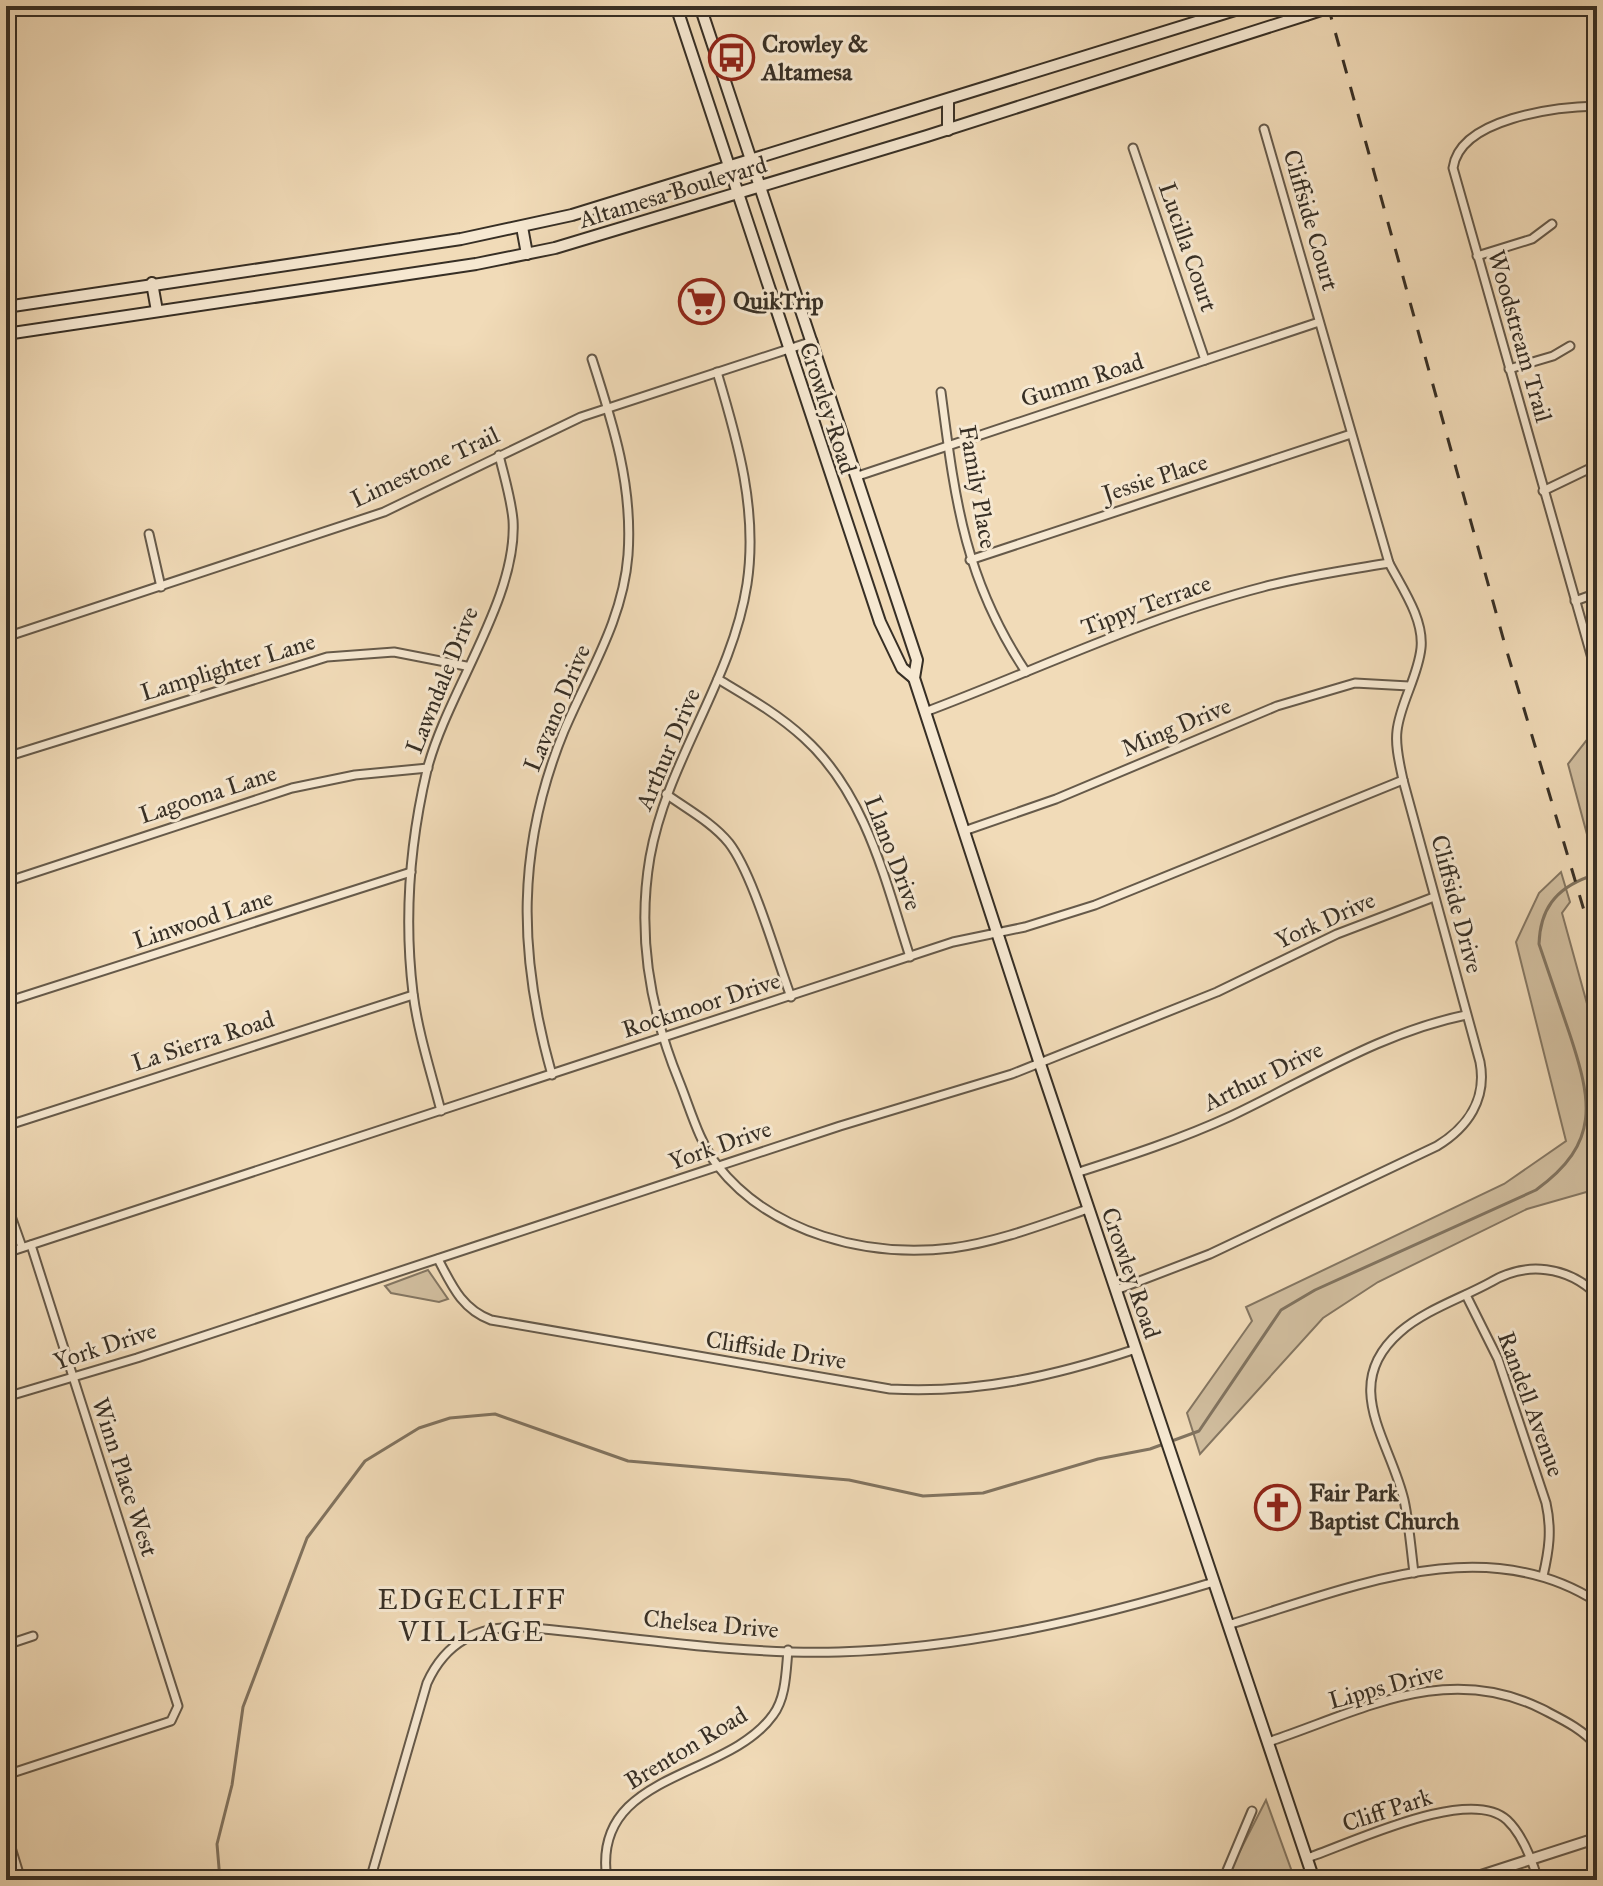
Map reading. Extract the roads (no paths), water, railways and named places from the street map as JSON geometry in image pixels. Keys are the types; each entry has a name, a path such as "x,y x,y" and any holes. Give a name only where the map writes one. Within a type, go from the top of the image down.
{"main road":[{"name":"Crowley Road","path":"676,6 880,622 902,668 914,678"},
{"name":"Crowley Road","path":"700,6 858,476 917,660 914,678 1039,1061 1314,1880"},
{"name":"Altamesa Boulevard","path":"6,307 522,227 752,161 1248,6"},
{"name":"Altamesa Boulevard","path":"6,334 527,254 611,233 948,130 1333,6"},
{"path":"948,101 948,130"},
{"path":"522,227 527,254"},
{"path":"152,283 157,311"}],"street":[{"path":"1596,106 1597,89"},
{"name":"Woodstream Trail","path":"1596,106 1526,115 1482,131 1455,154 1454,177 1597,676"},
{"name":"Cliffside Court","path":"1264,129 1319,322"},
{"name":"Lucilla Court","path":"1133,148 1205,360"},
{"path":"1477,256 1532,239 1552,224"},
{"name":"Gumm Road","path":"858,476 1319,322"},
{"name":"Cliffside Drive","path":"1116,1290 1210,1254 1450,1138 1474,1112 1482,1085 1480,1062 1403,780 1397,732 1421,648 1420,635 1414,612 1389,563 1319,322"},
{"name":"Limestone Trail","path":"6,637 384,512 499,455 607,407 813,341"},
{"path":"1509,369 1553,356 1570,346"},
{"name":"Lavano Drive","path":"552,1075 539,1028 528,966 529,862 536,818 551,768 620,606 628,556 629,510 624,466 592,359"},
{"name":"Arthur Drive","path":"717,372 742,456 749,518 746,585 718,679 666,794 650,859 644,931 648,978 665,1039 703,1139 718,1166 748,1196 786,1220 825,1237 879,1249 952,1248 1088,1209"},
{"name":"Family Place","path":"941,392 959,520 970,560 983,598 1026,672"},
{"name":"Jessie Place","path":"970,560 1351,434"},
{"name":"Lawndale Drive","path":"441,1111 413,995 409,947 411,872 428,768 444,717 502,587 510,555 513,521 499,455"},
{"path":"1543,491 1597,465"},
{"path":"149,534 161,587"},
{"name":"Tippy Terrace","path":"925,712 1116,635 1262,587 1389,563"},
{"path":"1575,601 1597,593"},
{"name":"Lamplighter Lane","path":"6,757 327,657 394,652 466,666"},
{"name":"Llano Drive","path":"718,679 775,714 805,738 848,792 869,834 910,957"},
{"name":"Ming Drive","path":"964,831 1056,799 1277,706 1355,683 1409,686"},
{"name":"Lagoona Lane","path":"6,882 292,788 355,775 428,768"},
{"name":"Rockmoor Drive","path":"6,1253 910,957 1095,905 1403,780"},
{"path":"666,794 730,844 744,872 791,997"},
{"name":"Linwood Lane","path":"6,1002 411,872"},
{"name":"York Drive","path":"6,1397 1012,1074 1167,1013 1337,934 1434,897"},
{"name":"La Sierra Road","path":"6,1126 413,995"},
{"name":"Arthur Drive","path":"1076,1173 1166,1144 1423,1024 1466,1015"},
{"name":"Winn Place West","path":"6,1202 27,1246 177,1697 177,1712 171,1721 6,1775"},
{"name":"Cliffside Drive","path":"438,1259 457,1295 471,1312 491,1320 890,1389 948,1391 1006,1385 1078,1369 1136,1349"},
{"path":"1414,1573 1404,1499 1378,1433 1371,1401 1374,1365 1384,1347 1401,1331 1501,1276 1531,1270 1568,1274 1597,1295"},
{"name":"Randell Avenue","path":"1466,1295 1498,1359 1546,1503 1551,1525 1550,1548 1543,1576"},
{"path":"1228,1625 1414,1573 1485,1567 1543,1576 1597,1602"},
{"name":"Chelsea Drive","path":"370,1880 414,1717 437,1661 454,1644 496,1628 523,1627 788,1650 875,1650 990,1638 1143,1604 1214,1582"},
{"path":"6,1645 33,1636"},
{"name":"Brenton Road","path":"607,1880 606,1856 619,1818 634,1800 651,1788 719,1754 766,1723 782,1696 788,1650"},
{"name":"Lipps Drive","path":"1268,1742 1390,1701 1455,1686 1519,1698 1575,1725 1595,1740"},
{"name":"Cliff Park","path":"1307,1858 1446,1810 1477,1809 1505,1819 1532,1860 1538,1880"},
{"path":"1223,1880 1252,1811"},
{"path":"6,1831 21,1880"},
{"path":"1467,1880 1597,1838"}],"waterway":[{"path":"220,1880 217,1844 232,1785 243,1707 307,1538 365,1461 419,1428 450,1418 495,1414 628,1461 849,1480 923,1496 983,1493 1098,1459 1150,1449 1199,1431 1281,1310 1315,1290 1536,1190 1557,1173 1572,1155 1586,1119 1583,1079 1539,944 1542,921 1552,902 1567,888 1588,877"}],"railway":[{"path":"1328,6 1505,645 1597,954"}],"place":[{"name":"Crowley & Altamesa","path":"731,58"},
{"name":"QuikTrip","path":"702,301"},
{"name":"Fair Park Baptist Church","path":"1278,1507"}],"district":[{"name":"EDGECLIFF VILLAGE","path":"472,1615"}]}
